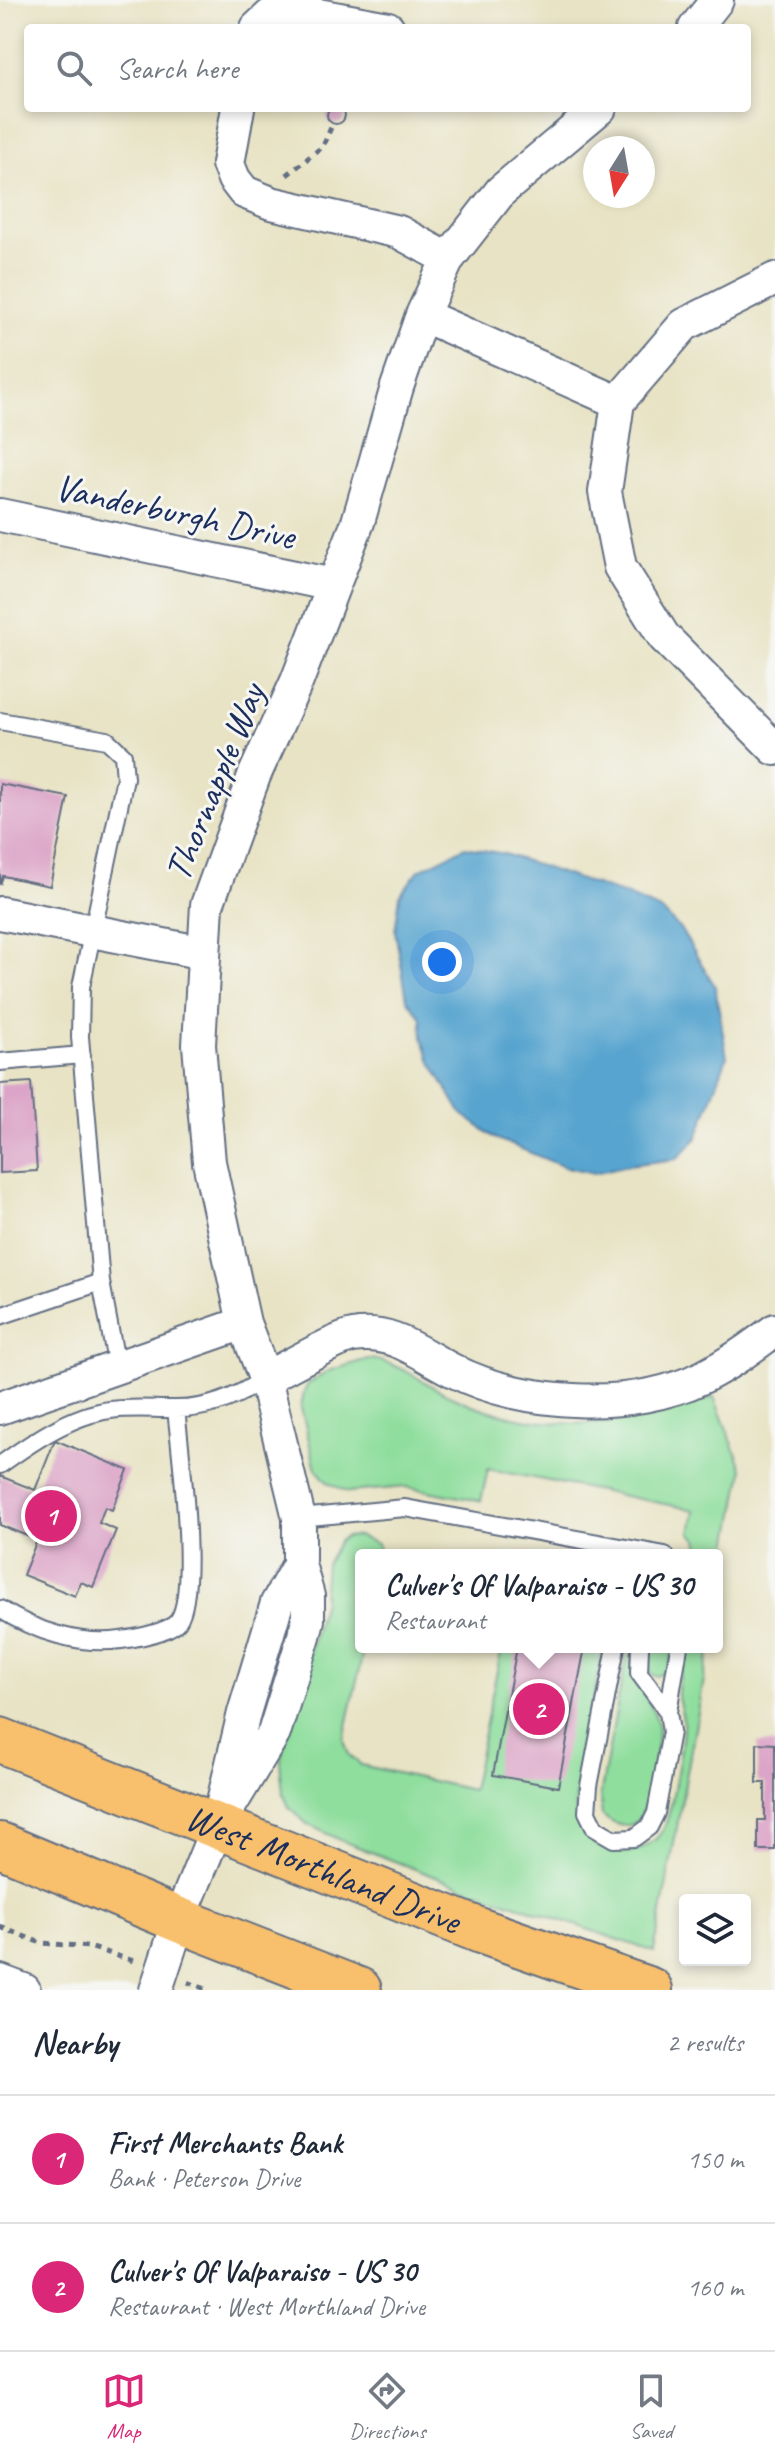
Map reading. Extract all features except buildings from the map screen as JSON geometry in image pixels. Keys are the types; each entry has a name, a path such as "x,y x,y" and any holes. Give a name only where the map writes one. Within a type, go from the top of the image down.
{"highway":[{"name":"West Morthland Drive","path":"0,1740 481,1931 650,1990"},
{"path":"0,1845 179,1920 359,1990"}],"street":[{"path":"698,24 717,0"},
{"path":"261,24 271,15 291,10 366,24"},
{"path":"237,112 228,164 244,192 271,203 399,232 448,259"},
{"name":"Thornapple Way","path":"159,1981 179,1920 217,1827 244,1713 277,1603 299,1564 299,1518 265,1378 244,1323 209,1162 199,1045 207,905 254,776 297,681 358,522 397,387 422,315 448,259 501,191 595,112"},
{"path":"775,279 684,325 618,402 605,492 620,567 664,637 775,749"},
{"path":"422,315 618,402"},
{"name":"Vanderburgh Drive","path":"0,515 333,585"},
{"path":"0,913 204,953"},
{"path":"0,1408 244,1323"},
{"path":"265,1378 351,1336 386,1335 455,1372 499,1389 548,1399 631,1397 701,1378 772,1341"},
{"path":"0,1981 24,1990"}],"lane":[{"path":"0,721 107,740 123,755 125,778 81,987 82,1055 101,1282 117,1367"},
{"path":"0,1062 82,1055"},
{"path":"0,1316 101,1282"},
{"path":"0,1465 48,1435 94,1414 139,1407 176,1409 225,1401 265,1378"},
{"path":"0,1609 44,1629 102,1643 152,1633 172,1627 180,1620 186,1598 188,1549 176,1409"},
{"path":"299,1518 405,1508 618,1549"},
{"path":"615,1653 589,1786 587,1812 595,1828 614,1839 634,1838 649,1827 656,1813 671,1732 668,1712 678,1653"},
{"path":"640,1653 639,1673 668,1712"}],"path":[{"path":"271,203 281,181 323,146 333,123"},
{"path":"0,1927 41,1943 89,1947 159,1981 208,1990"}],"green space":[{"path":"368,1359 379,1361 400,1368 451,1396 483,1409 549,1422 582,1424 650,1416 714,1397 743,1470 723,1578 723,1549 700,1549 698,1539 691,1533 695,1510 488,1469 481,1501 407,1487 348,1492 328,1483 316,1469 301,1408 308,1384 329,1371"},
{"path":"357,1536 377,1544 379,1549 355,1549 355,1653 363,1653 344,1740 349,1755 361,1765 472,1790 501,1653 602,1653 576,1804 578,1822 585,1834 606,1849 619,1852 643,1847 663,1830 673,1794 681,1743 683,1720 678,1690 685,1653 709,1653 654,1952 441,1879 340,1840 307,1824 289,1807 283,1793 280,1762 323,1601 326,1564 339,1541"},
{"path":"627,1653 634,1653 633,1669 653,1711 658,1730 645,1805 636,1822 622,1825 602,1815 600,1797"},
{"path":"646,1653 672,1653 663,1673 654,1676 646,1669"}],"water":[{"path":"465,847 505,854 625,895 661,910 681,930 715,986 727,1057 697,1138 677,1159 594,1173 562,1166 495,1138 462,1114 432,1064 422,1038 421,1018 407,999 395,931 400,895 419,870"}],"place":[{"name":"First Merchants Bank","path":"51,1516"},
{"name":"Culver's Of Valparaiso - US 30","path":"539,1709"}]}
